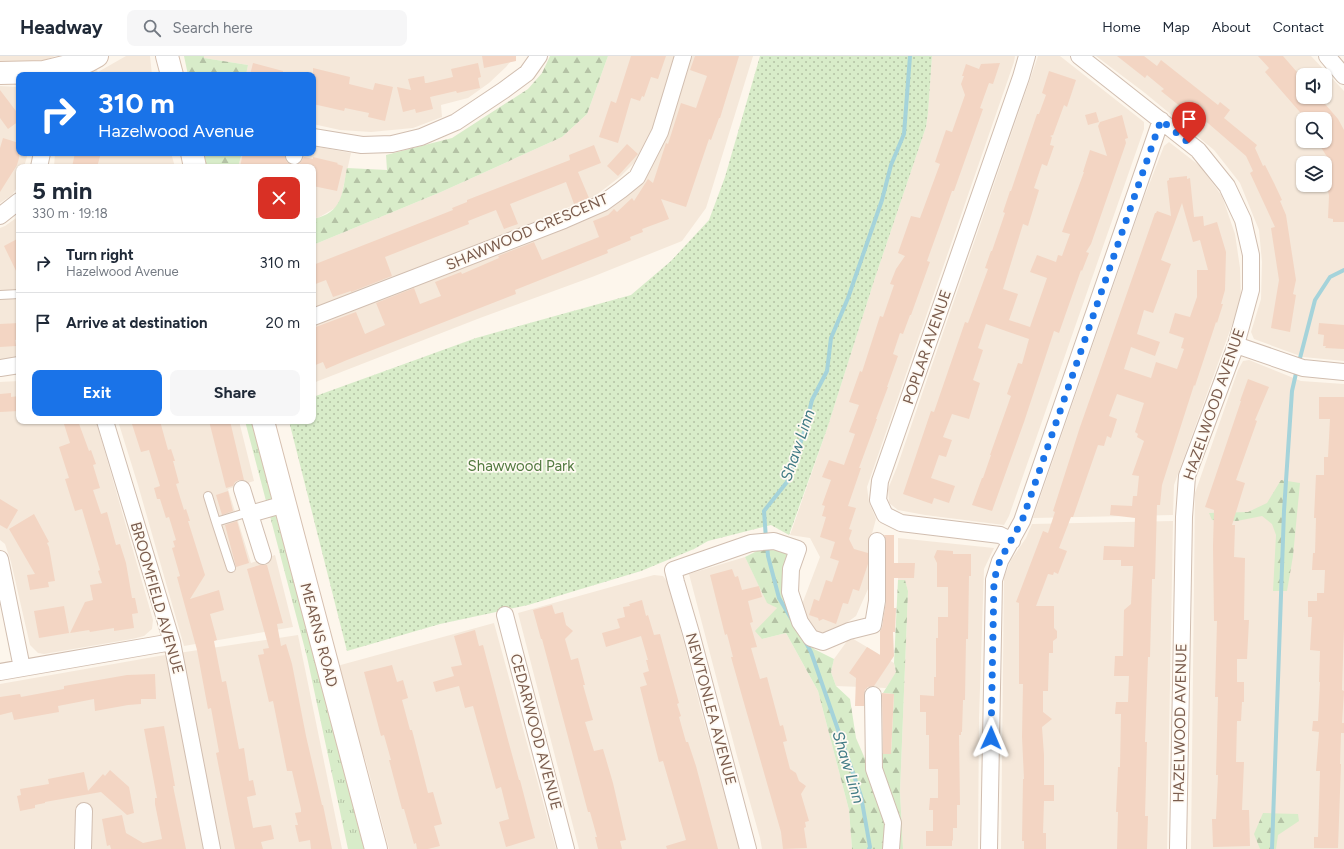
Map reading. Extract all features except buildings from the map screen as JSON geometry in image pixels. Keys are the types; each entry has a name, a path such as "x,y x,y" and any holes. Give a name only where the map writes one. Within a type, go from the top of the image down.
{"street":[{"path":"51,72 88,61 97,56"},
{"path":"167,56 171,72"},
{"path":"316,137 362,145 392,144 421,137 456,122 504,90 528,73 539,56"},
{"name":"SHAWWOOD CRESCENT","path":"316,316 564,220 604,202 621,190 637,178 660,132 683,56"},
{"name":"POPLAR AVENUE","path":"1012,541 1000,535 901,523 885,515 878,500 880,481 1027,56"},
{"name":"HAZELWOOD AVENUE","path":"1079,56 1198,150 1227,186 1243,220 1251,255 1251,290 1236,345 1187,476 1184,505 1178,849"},
{"path":"1327,56 1344,76"},
{"path":"0,73 16,73"},
{"path":"989,849 994,580 1000,560 1022,521 1161,120"},
{"path":"0,216 16,203"},
{"path":"1236,345 1302,368 1344,372"},
{"path":"0,368 16,365"},
{"name":"BROOMFIELD AVENUE","path":"106,424 172,642 212,849"},
{"name":"MEARNS ROAD","path":"264,424 376,849"},
{"path":"242,488 262,556"},
{"path":"250,513 285,504"},
{"name":"NEWTONLEA AVENUE","path":"748,849 673,570 751,543 774,540 798,549 791,569 790,592 800,622 811,638 823,642 849,631 873,625 877,601 876,541"},
{"path":"0,559 22,668"},
{"name":"CEDARWOOD AVENUE","path":"505,615 566,849"},
{"path":"0,672 172,642"},
{"path":"873,695 874,769 893,823 891,849"},
{"path":"83,849 84,811"}],"lane":[{"path":"0,295 16,294"},
{"path":"208,496 231,568"},
{"path":"216,522 250,513"}],"shaded area":[{"path":"0,56 55,56 45,60 0,63"},
{"path":"126,56 150,56 152,72 98,72"},
{"path":"204,56 515,56 489,83 468,98 441,105 442,117 413,128 371,132 340,130 316,125 316,72 247,72 248,65 204,58"},
{"path":"608,56 677,56 655,128 640,157 621,176 595,196 467,250 316,308 316,244 441,192 562,137 587,114"},
{"path":"689,56 753,56 706,208 682,241 592,277 480,318 316,382 316,325 437,276 643,179 651,169 670,119"},
{"path":"932,56 1015,56 867,487 869,502 876,519 868,548 868,589 856,616 828,636 811,629 801,607 820,557 810,538 790,535 827,429 874,281 926,127"},
{"path":"1038,56 1060,56 1144,122 1144,129 1009,516 1004,525 898,510 889,503 888,489 897,467"},
{"path":"1096,56 1311,56 1322,68 1296,68 1296,104 1332,104 1332,78 1344,91 1344,361 1303,357 1254,339 1251,332 1261,299 1262,262 1259,230 1240,183 1214,150 1145,93"},
{"path":"96,69 98,72 90,72"},
{"path":"0,86 16,87 16,156 27,156 25,164 16,164 16,189 12,195 0,203"},
{"path":"1169,142 1200,166 1222,196 1235,234 1240,268 1241,300 1174,485 1173,515 1033,518 1142,203 1164,146"},
{"path":"316,147 351,153 340,202 335,208 318,218 316,218 316,164 239,164 241,156 316,156"},
{"path":"55,156 172,156 174,164 54,164"},
{"path":"16,218 16,359 0,360 0,228"},
{"path":"1249,360 1301,381 1344,384 1344,849 1191,849 1195,493 1238,370 1243,361"},
{"path":"16,381 16,424 97,424 153,620 152,629 144,636 44,654 38,653 30,645 11,562 5,544 0,540 0,382"},
{"path":"119,424 240,424 254,481 228,489 251,563 275,555 293,627 184,646"},
{"path":"1173,521 1167,849 1001,849 1004,577 1011,560 1026,538 1032,524"},
{"path":"898,538 994,548 984,569 979,718 978,849 903,849 900,792 908,591 905,581 898,580"},
{"path":"745,557 767,602 777,608 762,639 786,633 818,691 849,810 852,849 762,849 689,574"},
{"path":"654,575 663,576 669,584 701,710 740,849 579,849 518,613"},
{"path":"494,623 556,849 389,849 366,762 341,688 337,666"},
{"path":"298,635 342,849 0,849 0,684 159,656"},
{"path":"850,637 894,663 896,673 886,688 836,686 831,672 834,659"}],"green space":[{"path":"184,56 204,56 204,58 248,65 247,72 187,72"},
{"path":"550,56 608,56 587,114 562,137 441,192 316,244 316,218 323,216 336,207 342,194 347,168 387,170 386,155 452,138 528,89 542,73"},
{"name":"Shawwood Park","path":"760,56 932,56 926,127 874,281 827,429 789,535 771,525 708,541 694,549 641,571 528,605 440,624 347,651 290,424 316,424 316,396 476,338 631,295 671,261 709,220 725,177"},
{"path":"204,156 241,156 239,164 206,164"},
{"path":"246,424 254,424 369,849 348,849 307,657"},
{"path":"1281,480 1300,483 1293,556 1287,591 1273,591 1276,535 1272,524 1262,516 1237,521 1212,520 1209,513 1248,512 1267,503"},
{"path":"761,549 781,551 790,555 782,585 790,609 814,649 834,659 831,672 836,686 850,699 856,738 866,761 868,778 886,824 884,849 852,849 849,810 818,691 786,633 762,639 755,631 777,608 767,603 745,557"},
{"path":"898,580 905,580 908,591 900,792 903,849 895,849 879,773 880,753 891,754 894,694 883,693 896,672 894,663"},
{"path":"1263,813 1298,814 1299,821 1278,835 1276,849 1260,849 1254,834"}],"waterway":[{"name":"Shaw Linn","path":"766,539 764,511 787,482 805,429 812,400 827,371 831,338 848,298 882,200 891,165 904,134 910,56"},
{"path":"1299,362 1315,300 1330,277 1344,270"},
{"path":"1272,849 1284,511 1292,391 1297,369"},
{"name":"Shaw Linn","path":"767,545 768,556 779,598 792,620"},
{"name":"Shaw Linn","path":"805,641 811,652 861,796 870,847 869,849"}],"route":[{"path":"991,738 994,580 1000,560 1022,521 1161,120 1189,143"}]}
